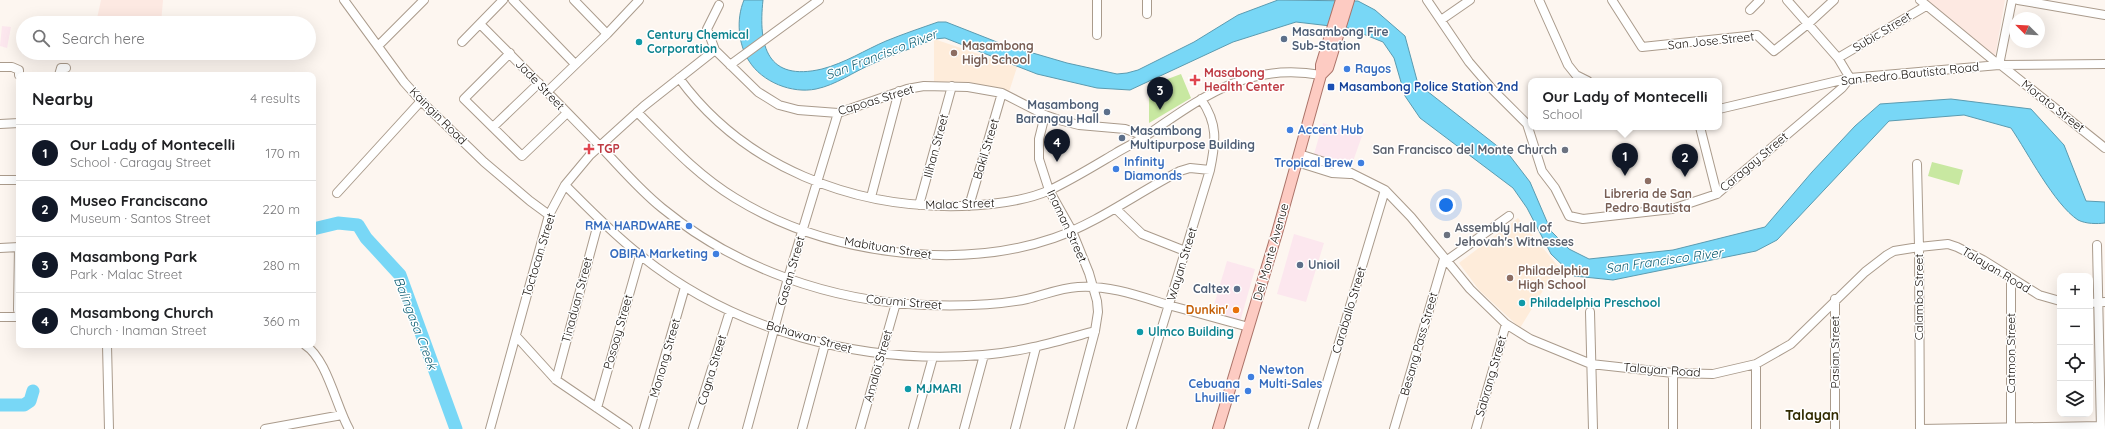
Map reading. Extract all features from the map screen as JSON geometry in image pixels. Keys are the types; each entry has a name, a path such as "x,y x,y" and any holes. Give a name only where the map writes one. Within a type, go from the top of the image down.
{"main road":[{"name":"Del Monte Avenue","path":"1218,429 1249,328 1322,75 1328,68 1341,0"},
{"name":"Del Monte Avenue","path":"1334,36 1349,0"}],"street":[{"name":"Kaingin Road","path":"344,0 404,82 422,101 484,162 534,204 550,215"},
{"path":"378,46 424,0"},
{"path":"462,42 503,0"},
{"path":"513,0 576,64"},
{"path":"574,0 607,34"},
{"path":"547,92 607,34 638,0"},
{"path":"730,65 819,0"},
{"path":"1097,0 1097,36"},
{"path":"1147,0 1148,14"},
{"path":"1427,0 1441,20 1470,0"},
{"path":"1539,0 1568,65 1576,75 1582,78"},
{"name":"San Jose Street","path":"1612,0 1643,48 1757,35 1775,51 1809,23"},
{"path":"1750,10 1760,0"},
{"path":"1787,0 1809,23 1838,58 1850,78"},
{"path":"1809,23 1834,0"},
{"name":"Morato Street","path":"1920,0 2105,148"},
{"path":"2000,65 2012,0"},
{"path":"2018,0 2105,15"},
{"path":"715,50 709,39 707,29 720,2"},
{"name":"Subic Street","path":"1838,58 1926,6"},
{"name":"Caragay Street","path":"1441,20 1469,62 1493,90 1527,124 1528,127"},
{"name":"Jade Street","path":"480,24 600,146"},
{"name":"Capoas Street","path":"715,50 758,92 779,105 798,110 838,113 899,91 924,86 952,86 987,89 1002,93 1045,115 1079,125 1125,129 1145,136"},
{"name":"Toctocan Street","path":"490,429 550,215 566,184 581,164 637,112 715,50"},
{"path":"510,54 464,99 522,156 567,113"},
{"name":"San Pedro Bautista Road","path":"1722,108 1850,78 2000,65 2105,64"},
{"path":"0,67 12,67 19,70 19,72"},
{"path":"60,72 61,68 66,68"},
{"name":"Malac Street","path":"679,78 706,111 746,145 780,166 817,183 871,197 919,205 969,206 994,204 1049,190 1085,172 1145,136 1202,99 1228,85 1254,75 1296,72 1322,75"},
{"name":"Caragay Street","path":"1529,130 1542,171 1554,188 1569,216 1576,218 1593,218 1672,209 1717,194 1842,88 1850,78"},
{"path":"493,127 539,83"},
{"name":"Ilihan Street","path":"919,205 952,86"},
{"path":"871,197 899,91"},
{"name":"Bakil Street","path":"969,206 1002,93"},
{"name":"Wayan Street","path":"1132,429 1210,170 1215,136 1213,121 1202,99"},
{"path":"337,193 422,101"},
{"name":"Mabituan Street","path":"637,112 684,160 709,181 757,211 802,230 879,249 938,256 995,252 1027,246 1072,231 1116,209 1180,171 1190,168 1210,170"},
{"name":"Gasan Street","path":"747,429 788,278 838,113"},
{"name":"Inaman Street","path":"1045,115 1038,149 1049,190 1072,231 1094,287 1098,312 1095,331 1069,429"},
{"path":"0,124 16,124"},
{"path":"1701,130 1717,194"},
{"name":"Corumi Street","path":"600,146 641,190 686,226 737,256 788,278 830,291 896,303 958,306 1001,303 1058,290 1077,287 1094,287 1116,290 1249,328"},
{"name":"Talayan Road","path":"1298,158 1333,165 1385,190 1411,217 1470,289 1506,324 1530,339 1591,364 1673,373 1714,374 1756,364 1791,344 1835,300 1887,254 1894,251 1919,247 1948,244 1957,247 1983,260 2011,279 2039,295 2057,300"},
{"name":"Calamba Street","path":"1917,164 1920,429"},
{"path":"0,180 16,180"},
{"name":"Bahawan Street","path":"566,184 599,220 640,256 685,287 730,311 774,329 825,344 882,354 933,357 984,355 1036,347 1095,331"},
{"name":"Caraballo Street","path":"1313,429 1385,190"},
{"path":"1116,209 1142,234 1186,251"},
{"path":"1445,260 1509,216"},
{"name":"Tinaduan Street","path":"556,380 599,220"},
{"path":"1920,429 2010,427 2101,428 2102,302 2097,245"},
{"path":"0,248 16,247"},
{"name":"Posooy Street","path":"596,408 640,256"},
{"name":"Besang Pass Street","path":"1394,429 1445,260"},
{"name":"Catmon Street","path":"2010,427 2011,279"},
{"name":"Monong Street","path":"644,429 685,287"},
{"name":"Pasian Street","path":"1835,300 1835,429"},
{"name":"Amaloi Street","path":"860,429 896,303"},
{"name":"Cagna Street","path":"694,429 730,311"},
{"path":"1590,312 1593,429"},
{"path":"0,317 16,314"},
{"name":"Sabrang Street","path":"1476,429 1506,324"},
{"path":"516,336 556,380 628,429"},
{"path":"802,429 825,344"},
{"path":"1015,429 1036,347"},
{"path":"107,348 109,429"},
{"path":"307,348 316,356 323,367 342,415 350,429"},
{"path":"964,429 984,355"},
{"path":"913,429 933,357"},
{"path":"1756,364 1756,429"},
{"path":"1673,373 1673,429"},
{"path":"265,429 342,415"}],"shaded area":[{"path":"101,0 163,0 162,16 98,16"},
{"path":"1924,0 2005,0 1995,57"},
{"path":"2,26 11,27 7,48 0,46"},
{"name":"Masambong High School","path":"934,39 1017,67 1009,92 934,86"},
{"path":"1323,123 1362,136 1351,167 1314,154"},
{"name":"Philadelphia High School","path":"1518,218 1558,266 1520,328 1479,290 1459,263"},
{"name":"Unioil","path":"1294,234 1324,243 1306,302 1277,294"},
{"path":"1227,261 1255,269 1240,322 1211,315"}],"green space":[{"path":"1181,74 1191,98 1149,123 1149,86"},
{"path":"1932,162 1963,170 1959,185 1928,176"}],"water":[{"name":"San Francisco River","path":"744,0 763,0 762,32 765,45 770,57 778,65 789,70 803,72 822,69 847,60 899,36 938,22 946,22 1002,44 1067,63 1117,74 1138,70 1194,42 1238,15 1278,0 1358,1 1375,10 1405,36 1418,84 1510,156 1530,182 1551,231 1569,249 1589,259 1673,250 1765,227 1812,172 1855,126 1880,104 1951,99 2031,109 2064,145 2086,201 2105,202 2105,223 2095,224 2084,222 2078,220 2069,212 2042,177 2011,128 1964,115 1889,121 1777,240 1756,251 1613,280 1574,276 1551,254 1527,208 1513,188 1420,118 1405,96 1394,58 1383,42 1348,28 1296,22 1233,42 1130,90 1097,88 1037,74 945,38 934,39 865,67 823,87 797,90 778,85 762,75 749,61 742,47 739,31 741,7"}],"waterway":[{"name":"Balingasa Creek","path":"316,228 338,223 358,225 366,238 400,275 456,429"},
{"name":"Balingasa Creek","path":"0,405 24,405 30,401 33,391"}],"place":[{"name":"Masambong Fire Sub-Station","path":"1284,39"},
{"name":"Century Chemical Corporation","path":"639,42"},
{"name":"Masambong High School","path":"954,53"},
{"name":"Rayos","path":"1347,69"},
{"name":"Masabong Health Center","path":"1195,80"},
{"name":"Masambong Police Station 2nd","path":"1331,87"},
{"name":"Masambong Park","path":"1160,110"},
{"name":"Masambong Barangay Hall","path":"1107,112"},
{"name":"Accent Hub","path":"1290,130"},
{"name":"Masambong Multipurpose Building","path":"1122,138"},
{"name":"TGP","path":"589,149"},
{"name":"San Francisco del Monte Church","path":"1565,150"},
{"name":"Masambong Church","path":"1057,162"},
{"name":"Tropical Brew","path":"1361,163"},
{"name":"Infinity Diamonds","path":"1116,169"},
{"name":"Our Lady of Montecelli","path":"1625,176"},
{"name":"Museo Franciscano","path":"1685,177"},
{"name":"Libreria de San Pedro Bautista","path":"1648,181"},
{"name":"RMA HARDWARE","path":"689,226"},
{"name":"Assembly Hall of Jehovah's Witnesses","path":"1447,235"},
{"name":"OBIRA Marketing","path":"716,254"},
{"name":"Unioil","path":"1300,265"},
{"name":"Philadelphia High School","path":"1510,278"},
{"name":"Caltex","path":"1237,289"},
{"name":"Philadelphia Preschool","path":"1522,303"},
{"name":"Dunkin'","path":"1236,310"},
{"name":"Ulmco Building","path":"1140,332"},
{"name":"Newton Multi-Sales","path":"1251,377"},
{"name":"MJMARI","path":"908,389"},
{"name":"Cebuana Lhuillier","path":"1248,391"}],"district":[{"name":"Talayan","path":"1812,415"}]}
